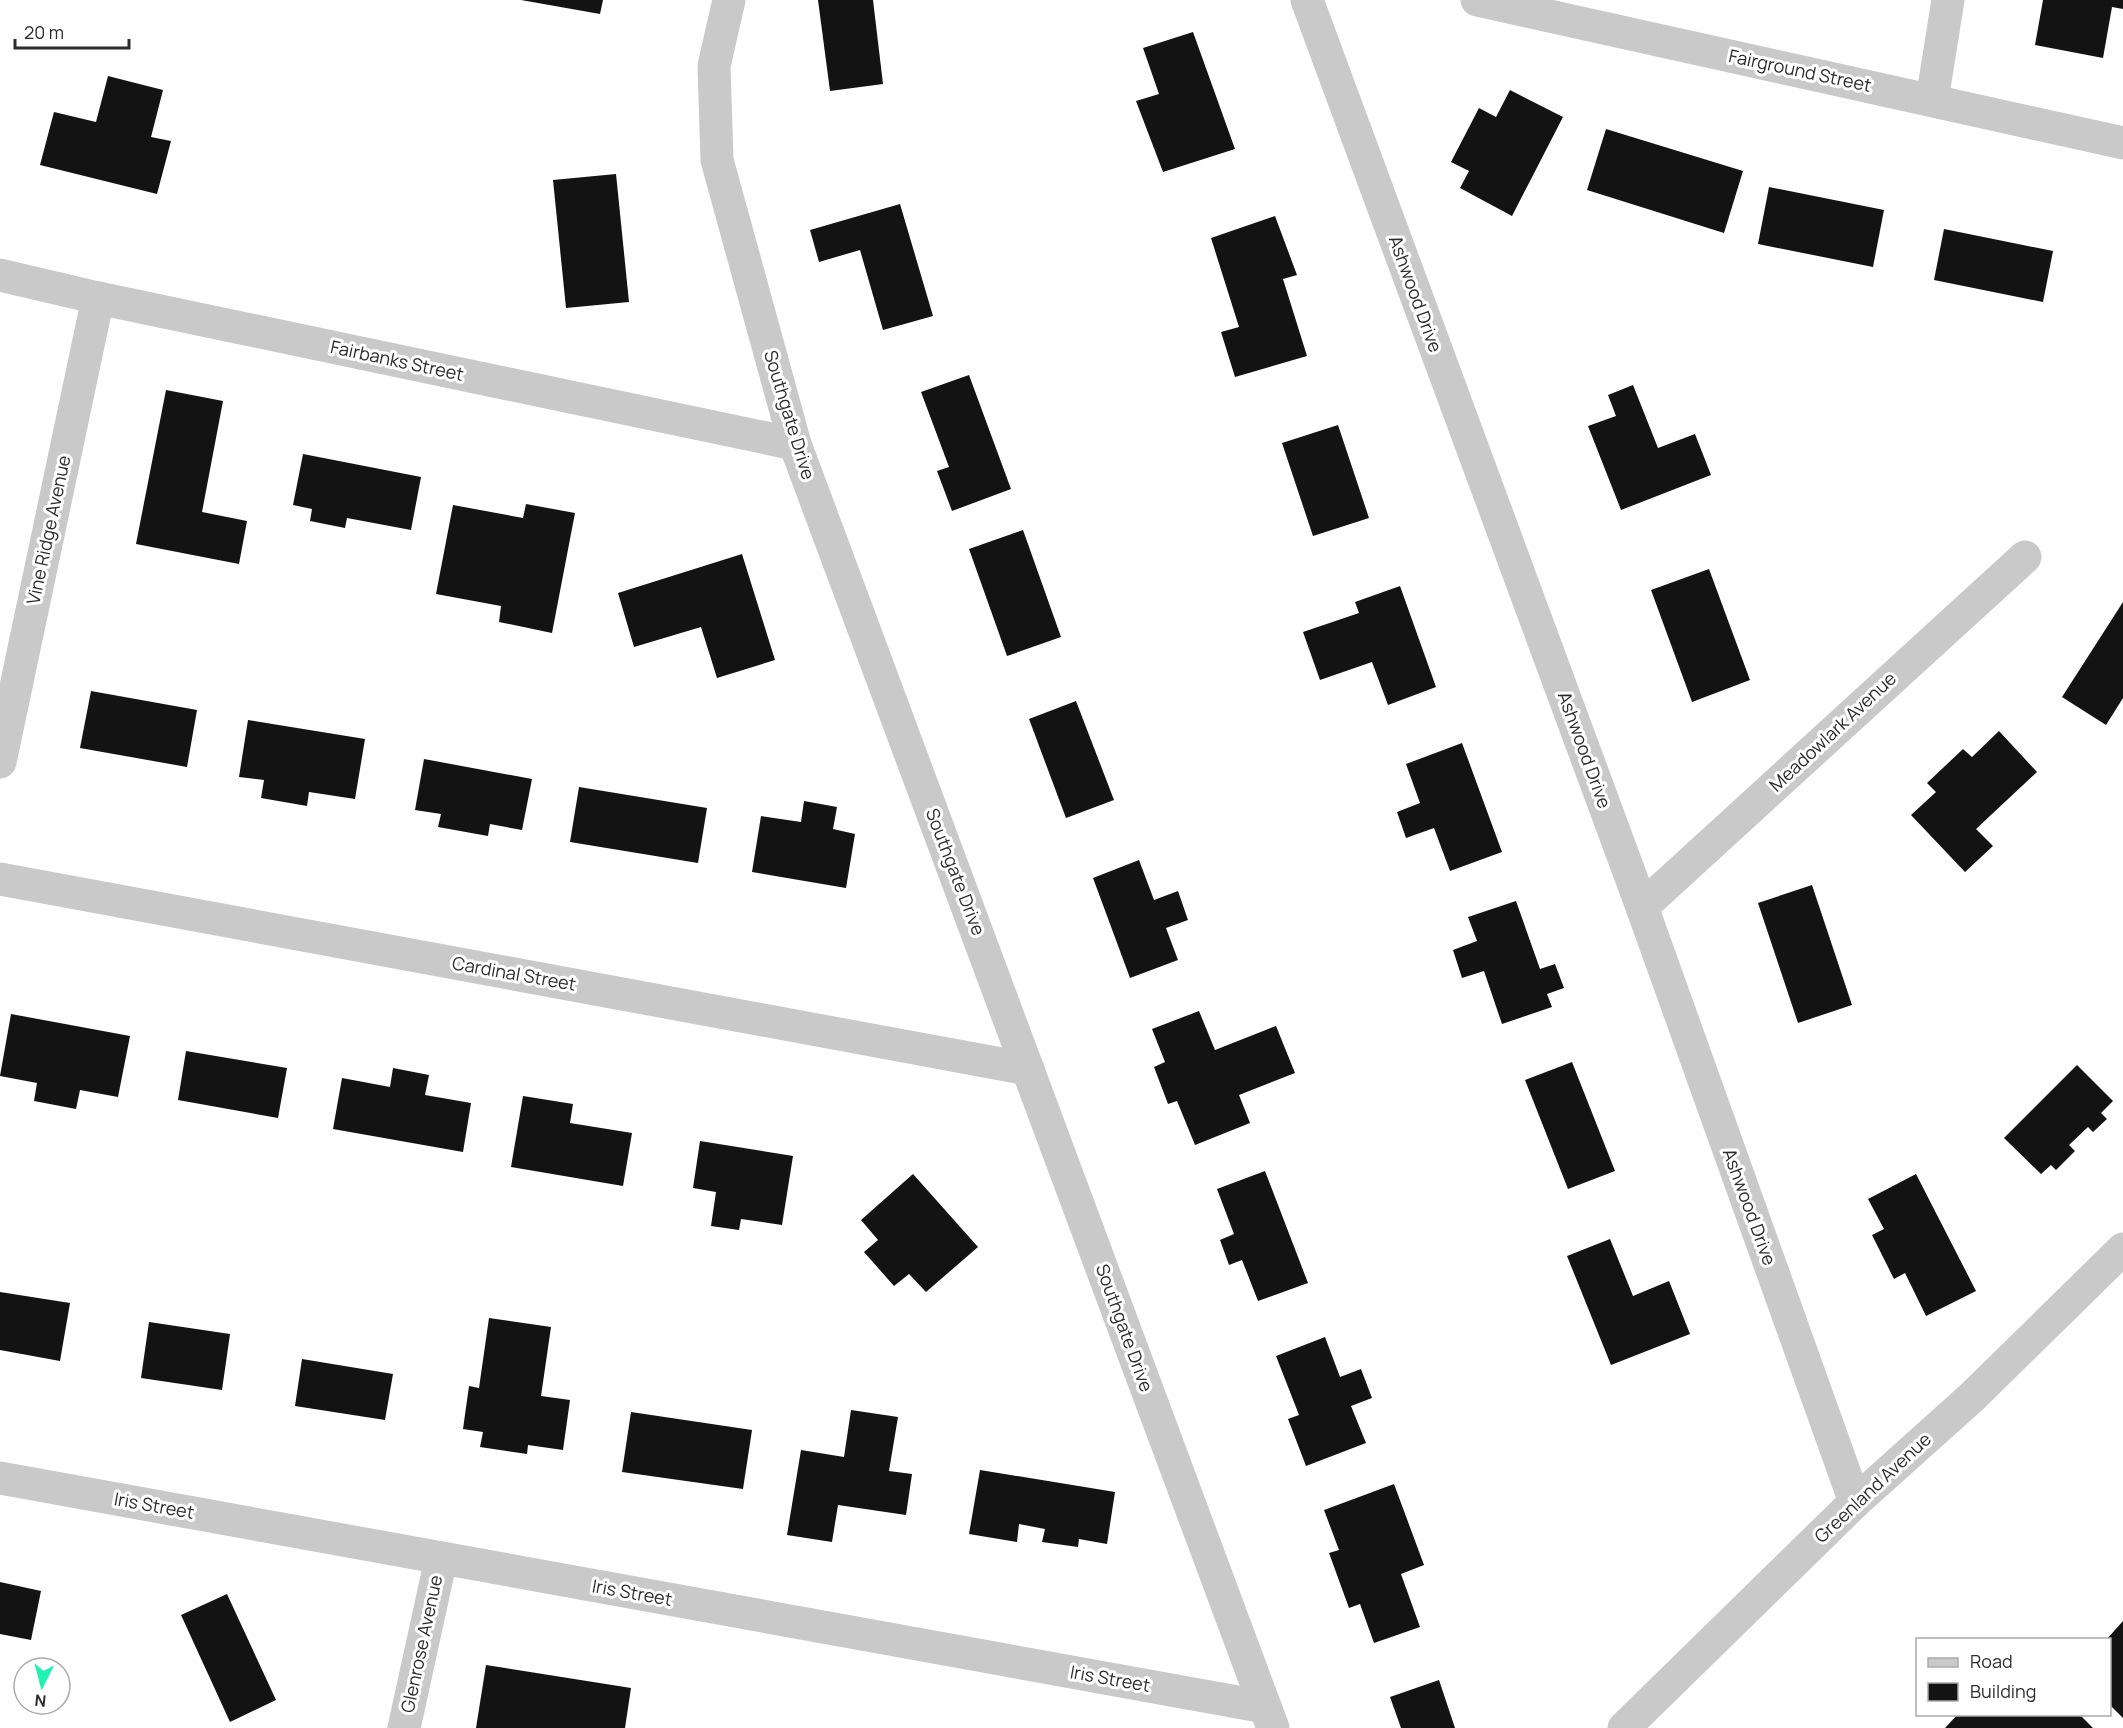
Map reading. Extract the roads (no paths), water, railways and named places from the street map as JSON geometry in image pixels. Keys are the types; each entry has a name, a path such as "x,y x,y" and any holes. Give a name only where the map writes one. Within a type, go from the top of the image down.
{"street":[{"name":"Southgate Drive","path":"729,0 714,66 717,160 795,444 1269,1717"},
{"name":"Ashwood Drive","path":"1307,0 1642,908 1855,1502"},
{"name":"Fairground Street","path":"1477,0 2123,143"},
{"path":"1932,100 1948,0"},
{"name":"Fairbanks Street","path":"0,275 98,298 795,444"},
{"name":"Vine Ridge Avenue","path":"0,762 98,298"},
{"name":"Meadowlark Avenue","path":"1642,908 2025,556"},
{"name":"Cardinal Street","path":"0,879 1028,1069"},
{"name":"Greenland Avenue","path":"1624,1728 1855,1502 1972,1397 2123,1249"},
{"name":"Iris Street","path":"0,1478 441,1559 1269,1717"},
{"name":"Glenrose Avenue","path":"404,1728 441,1559"}]}
